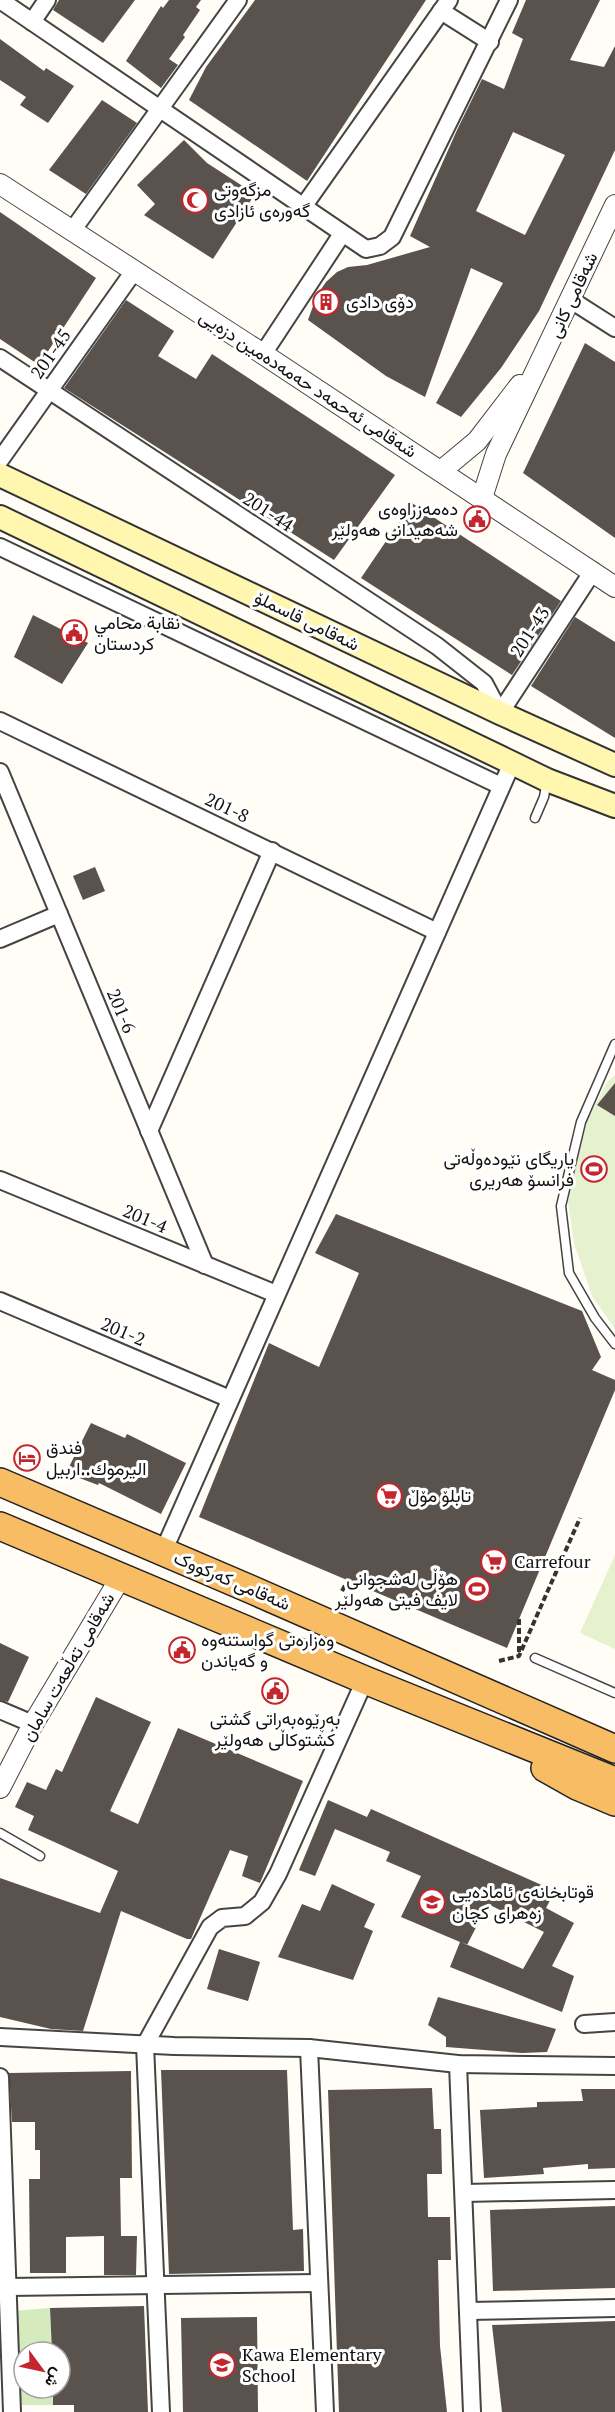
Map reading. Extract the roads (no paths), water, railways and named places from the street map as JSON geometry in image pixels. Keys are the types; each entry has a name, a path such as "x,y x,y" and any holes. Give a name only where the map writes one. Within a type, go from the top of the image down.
{"highway":[{"name":"شەقامی کەرکووک","path":"0,1482 615,1749"},
{"path":"0,1526 444,1713 615,1781"},
{"name":"شەقامی کەرکووک","path":"463,1682 615,1730"},
{"path":"444,1713 577,1786 615,1802"}],"main road":[{"name":"شەقامی قاسملۆ","path":"0,475 500,713 615,765"},
{"path":"0,517 547,780 615,806"},
{"path":"190,608 207,572"}],"street":[{"path":"0,0 366,249 380,246 392,237 509,0"},
{"path":"32,22 47,0"},
{"path":"72,231 238,0"},
{"path":"303,207 445,5 490,42"},
{"name":"شەقامی ئەحمەد حەمەدەمین دزەیی","path":"0,184 263,354 615,587"},
{"name":"شەقامی کانی","path":"482,498 496,454 615,205"},
{"path":"263,354 342,234"},
{"name":"201-45","path":"0,460 134,271"},
{"path":"570,300 615,328"},
{"name":"شەقامی کانی","path":"441,471 477,441 546,352"},
{"name":"201-44","path":"0,358 437,646 483,683 500,713"},
{"path":"0,547 501,786"},
{"name":"201-43","path":"500,713 593,572"},
{"name":"201-8","path":"0,721 437,932"},
{"path":"163,1552 512,763"},
{"name":"201-6","path":"0,772 205,1265"},
{"path":"149,1131 272,851"},
{"path":"0,939 59,914"},
{"name":"201-4","path":"0,1180 276,1294"},
{"name":"201-2","path":"0,1301 230,1399"},
{"name":"شەقامی تەڵعەت سامان","path":"0,1788 33,1724 121,1578"},
{"path":"161,2412 145,2045 210,1927 222,1918 246,1916 262,1902 278,1874 365,1680"},
{"path":"0,1710 33,1724"},
{"path":"584,2024 615,2022"},
{"path":"0,2037 145,2045 309,2048 458,2064 615,2066"},
{"path":"309,2048 325,2412"},
{"path":"458,2064 472,2412"},
{"path":"0,2077 8,2287 5,2355 12,2412"},
{"path":"464,2193 615,2190"},
{"path":"8,2287 319,2283"},
{"path":"468,2312 615,2308"}],"lane":[{"path":"535,818 544,797 547,780"},
{"path":"615,1044 581,1122 561,1206 569,1273 595,1318 615,1344"},
{"path":"535,1658 615,1693"},
{"path":"0,1833 40,1856"}],"place":[{"name":"مزگەوتی گەورەی ئازادی","path":"195,200"},
{"name":"دۆى دادى","path":"326,302"},
{"name":"دەمەزراوەی شەهیدانی هەولێر","path":"477,519"},
{"name":"نقابة محامي كردستان","path":"74,633"},
{"name":"یاریگای نێودەوڵەتی فرانسۆ هەریری","path":"594,1169"},
{"name":"فندق اليرموك..اربيل","path":"27,1458"},
{"name":"تابلۆ مۆڵ","path":"389,1496"},
{"name":"Carrefour","path":"494,1562"},
{"name":"هۆڵی لەشجوانی لایف فیتی هەولێر","path":"477,1589"},
{"name":"وەزارەتی گواستنەوە و گەیاندن","path":"182,1650"},
{"name":"بەڕێوەبەراتی گشتی کشتوکاڵی هەولێر","path":"275,1691"},
{"name":"قوتابخانەی ئامادەیی زەهرای کچان","path":"432,1902"},
{"name":"Kawa Elementary School","path":"222,2365"}]}
